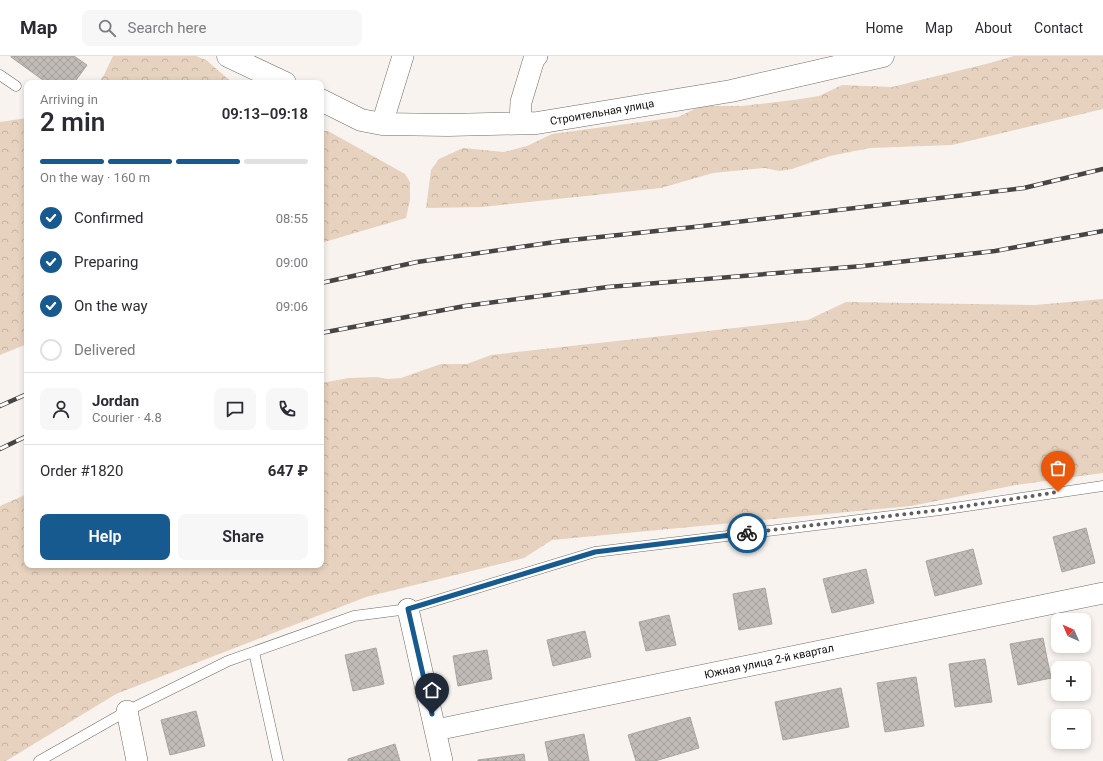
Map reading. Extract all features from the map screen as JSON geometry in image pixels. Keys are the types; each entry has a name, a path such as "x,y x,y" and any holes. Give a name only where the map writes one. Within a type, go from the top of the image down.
{"street":[{"path":"228,56 279,80"},
{"path":"382,124 403,56"},
{"path":"520,123 521,102 534,59 537,56"},
{"name":"Строительная улица","path":"324,101 362,120 382,124 448,125 537,123 731,91 883,56"},
{"name":"Южная улица 2-й квартал","path":"436,730 1103,593"},
{"path":"408,609 442,761"},
{"path":"127,711 138,761"}],"lane":[{"path":"0,75 16,86"},
{"path":"39,761 127,711 228,661 354,616 408,609 595,552 940,510 1103,486"},
{"path":"254,652 278,761"}],"green space":[{"path":"113,56 196,56 206,60 230,80 100,80"},
{"path":"1014,56 1103,56 1103,109 952,145 870,148 830,156 792,169 779,171 765,168 713,173 661,188 482,207 426,208 431,170 439,159 463,148 504,152 527,146 552,134 678,117 701,106 742,106 819,96 842,85 892,87"},
{"path":"24,118 24,345 0,355 0,122"},
{"path":"324,131 328,131 405,174 410,182 410,200 406,218 324,242"},
{"path":"1103,299 1103,473 1016,485 911,506 552,540 524,558 366,597 116,694 6,761 0,761 0,506 24,495 24,568 324,568 324,382 349,378 401,378 441,364 467,364 491,355 808,320 846,302 1035,305"}],"building":[{"path":"74,56 87,65 76,80 43,80 11,57"},
{"path":"1086,528 1095,563 1062,572 1053,537"},
{"path":"973,549 982,584 935,596 926,561"},
{"path":"866,569 874,603 832,613 823,579"},
{"path":"765,588 772,624 739,630 733,594"},
{"path":"669,615 676,645 646,651 639,622"},
{"path":"585,631 591,657 553,666 547,640"},
{"path":"1043,638 1051,678 1018,685 1010,644"},
{"path":"376,648 384,684 353,691 345,655"},
{"path":"487,650 492,679 458,686 453,656"},
{"path":"985,659 992,702 955,707 949,664"},
{"path":"916,677 924,726 885,732 877,683"},
{"path":"841,688 849,727 783,740 775,702"},
{"path":"196,711 205,746 170,755 161,720"},
{"path":"690,717 699,748 655,761 636,761 628,735"},
{"path":"584,734 589,761 549,761 545,742"},
{"path":"395,744 400,761 348,761 348,759"},
{"path":"524,754 525,761 478,761 478,760"}],"railway":[{"path":"324,282 417,262 562,241 1024,188 1103,169"},
{"path":"324,332 465,306 608,287 863,266 995,251 1103,231"},
{"path":"0,406 24,395"},
{"path":"0,449 24,437"}],"way so far":[{"path":"747,533 940,510 1058,492"}],"route":[{"path":"432,714 408,609 595,552 747,533"}]}
